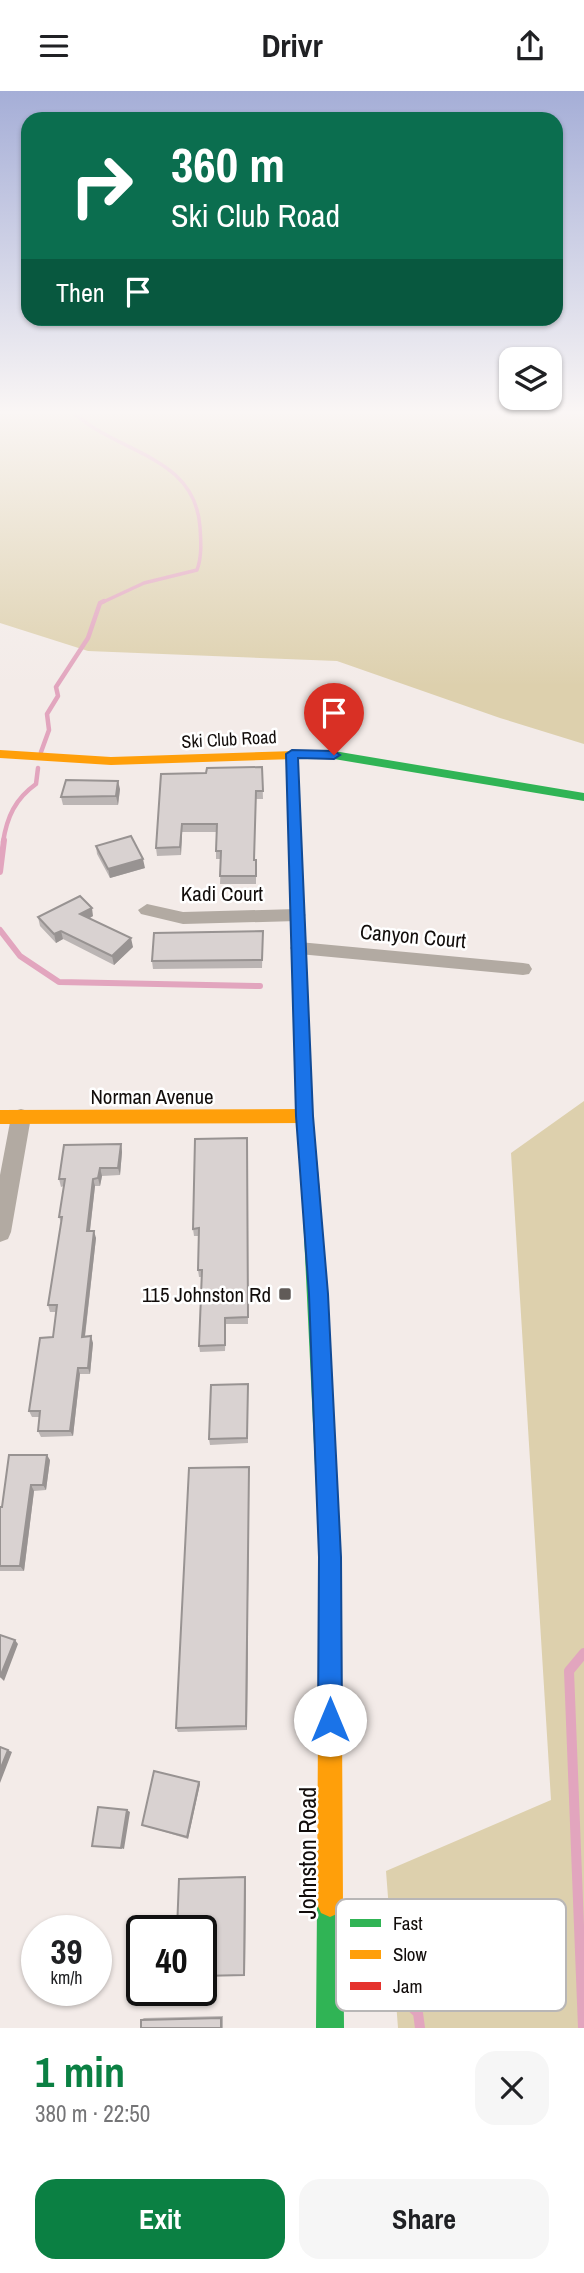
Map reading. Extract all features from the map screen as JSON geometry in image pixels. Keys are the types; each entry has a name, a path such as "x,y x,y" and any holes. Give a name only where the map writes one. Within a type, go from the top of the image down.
{"street":[{"name":"Ski Club Road","path":"0,754 57,763 118,765 292,754 334,755 584,797"},
{"name":"Johnston Road","path":"292,754 305,1116 318,1294 330,1557 330,2028"},
{"name":"Kadi Court","path":"147,910 183,918 297,915"},
{"name":"Canyon Court","path":"299,948 523,969"},
{"name":"Norman Avenue","path":"10,1117 305,1116"},
{"path":"0,1232 10,1117"}],"shaded area":[{"path":"0,504 584,504 584,744 500,718 337,661 88,651 0,623"},
{"path":"584,1101 584,2028 398,2028 397,2011 566,2011 566,1899 388,1899 386,1871 551,1800 511,1153"}],"building":[{"path":"262,767 263,791 256,791 256,876 220,876 221,851 216,851 217,824 182,824 180,847 156,848 161,774 206,773 207,768"},
{"path":"66,780 118,781 116,796 61,797"},
{"path":"131,836 143,859 108,869 96,846"},
{"path":"80,896 92,908 80,914 131,938 112,956 61,931 54,934 38,917"},
{"path":"263,931 262,960 152,961 154,933"},
{"path":"247,1138 248,1317 225,1318 225,1345 199,1346 202,1270 198,1270 199,1228 193,1229 195,1139"},
{"path":"121,1144 118,1168 100,1168 98,1178 93,1179 87,1231 94,1231 82,1337 91,1336 88,1368 78,1368 70,1431 38,1431 40,1411 29,1411 40,1338 53,1337 57,1305 48,1305 62,1217 59,1217 65,1179 59,1179 64,1145"},
{"path":"248,1384 247,1438 209,1439 211,1385"},
{"path":"9,1455 47,1455 43,1485 31,1485 20,1566 0,1566 0,1507"},
{"path":"249,1467 246,1726 176,1728 189,1468"},
{"path":"0,1635 15,1640 0,1677"},
{"path":"0,1747 8,1750 0,1770"},
{"path":"154,1771 199,1782 187,1837 142,1825"},
{"path":"98,1807 127,1810 121,1848 92,1846"},
{"path":"245,1877 244,1975 217,1976 217,1915 178,1915 179,1879"},
{"path":"221,2018 221,2028 141,2028 141,2020"}],"waterway":[{"path":"101,603 144,583 197,570 201,544 195,504"},
{"path":"41,752 49,730 47,714 58,696 56,687 88,638 100,603 104,601"},
{"path":"3,842 13,809 36,784 38,768"},
{"path":"0,872 4,840"},
{"path":"0,930 20,956 59,982 260,986"},
{"path":"583,2028 569,1671 584,1653"},
{"path":"416,2011 420,2028"}],"traffic: fast":[{"path":"295,755 334,755 584,797"},
{"path":"311,1193 330,1549"},
{"path":"330,1904 330,2028"}],"traffic: slow":[{"path":"0,754 111,761 295,755"},
{"path":"0,1117 305,1116"},
{"path":"330,1549 330,1904"}],"traffic: jam":[{"path":"292,754 305,1116 311,1193"}],"place":[{"name":"115 Johnston Rd","path":"285,1294"}],"route":[{"path":"330,1720 330,1557 318,1294 305,1116 292,754 334,755"}]}
